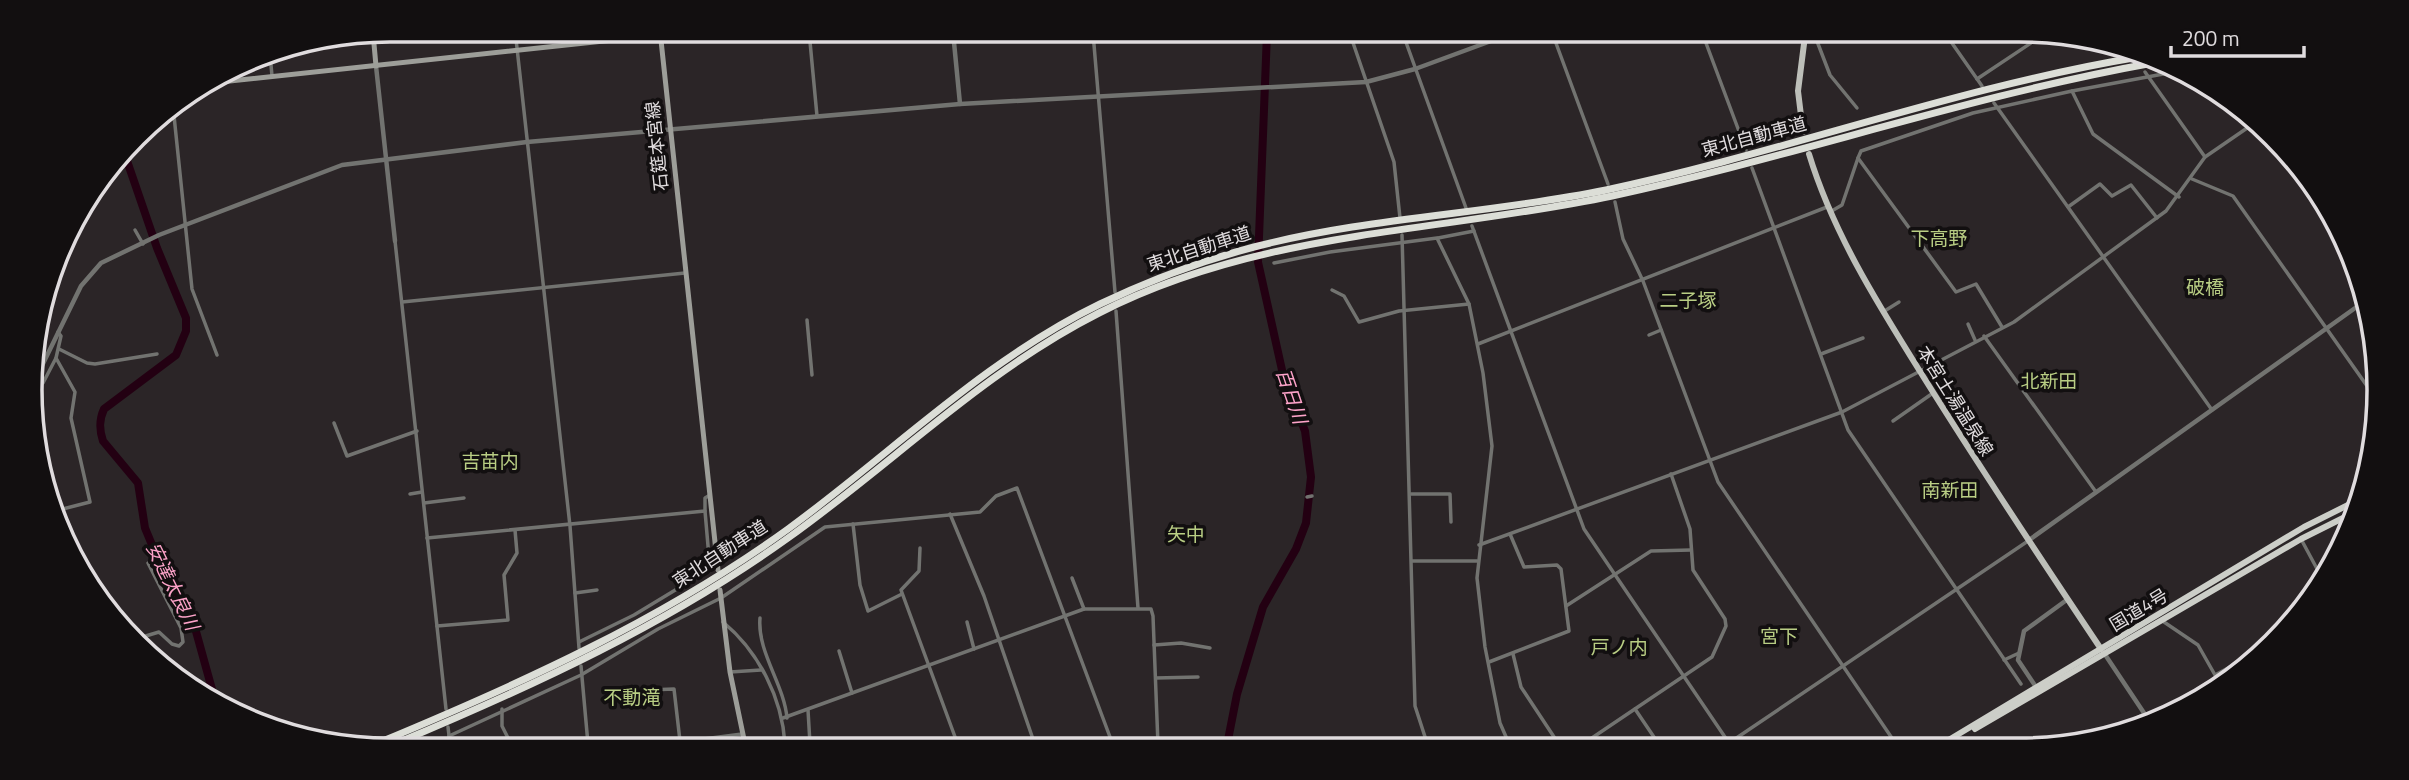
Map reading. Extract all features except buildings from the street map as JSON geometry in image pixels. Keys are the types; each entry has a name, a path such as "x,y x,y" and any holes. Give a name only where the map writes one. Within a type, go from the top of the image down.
{"highway":[{"name":"東北自動車道","path":"389,738 567,659 704,585 785,531 969,388 1056,328 1159,278 1270,247 1602,191 1706,166 1981,91 2129,59"},
{"name":"東北自動車道","path":"1270,247 1525,212 1627,193 1985,98 2144,65"},
{"name":"東北自動車道","path":"408,738 570,666 707,592 789,537 974,394 1060,334 1153,288 1255,250"},
{"name":"国道4号","path":"1959,738 2304,527 2348,505"},
{"name":"国道4号","path":"1952,738 2036,687 2343,518"}],"main road":[{"name":"石筵本宮線","path":"231,81 584,42"},
{"name":"石筵本宮線","path":"661,42 718,570"},
{"path":"1803,132 1797,104 1804,42"},
{"path":"374,43 376,65"},
{"name":"本宮土湯温泉線","path":"1809,154 1828,210 1883,312 2028,541 2103,652"},
{"path":"720,590 730,673 743,738"}],"street":[{"path":"516,42 576,569 579,648"},
{"path":"809,42 817,117"},
{"path":"954,42 960,104"},
{"path":"1094,42 1115,292"},
{"path":"1353,42 1394,162 1400,218"},
{"path":"1405,42 1466,208"},
{"path":"43,366 91,271 109,258 159,235 186,227 326,169 342,165 527,142 960,104 1366,82 1415,69 1488,42"},
{"path":"1556,42 1608,184"},
{"path":"1706,42 1746,150"},
{"path":"1817,42 1830,75 1857,108"},
{"path":"1951,42 1982,86"},
{"path":"1977,79 2032,43"},
{"path":"271,63 272,76"},
{"path":"376,65 446,709"},
{"path":"1478,344 1643,281 1743,238 1842,205 1861,151 1995,104 2162,73"},
{"path":"2147,74 2205,157"},
{"path":"2072,91 2092,134 2144,169 2179,197"},
{"path":"1995,104 2212,410"},
{"path":"174,117 192,289 217,355"},
{"path":"1479,545 1842,412 2024,316 2157,218 2179,197 2205,157 2248,128"},
{"path":"1858,158 1956,292 1976,284 2002,327"},
{"path":"1752,168 1848,430 2021,684"},
{"path":"2192,178 2233,196 2367,386"},
{"path":"2068,207 2100,184 2112,196 2130,185 2157,218"},
{"path":"1615,202 1623,239 1643,281 1718,482 1892,738"},
{"path":"1274,263 1437,238 1473,229 1584,528 1725,738"},
{"path":"135,230 145,242"},
{"path":"1402,235 1415,706 1425,738"},
{"path":"1437,238 1469,304 1478,344 1492,446 1485,519 1477,561 1481,626 1500,723 1507,738"},
{"path":"402,302 685,272"},
{"path":"1332,290 1344,296 1359,323 1406,310 1469,304"},
{"path":"1883,312 1899,302"},
{"path":"1740,738 2028,541 2357,307"},
{"path":"1116,310 1138,608"},
{"path":"807,320 812,375"},
{"path":"1968,324 1975,340"},
{"path":"1649,335 1661,330"},
{"path":"42,383 59,349 61,335 58,332"},
{"path":"1984,336 2096,492"},
{"path":"1821,354 1863,338"},
{"path":"59,349 87,363 95,364 157,354"},
{"path":"56,358 75,392 71,418 90,502 63,509"},
{"path":"1893,421 1933,393"},
{"path":"334,423 347,456 417,431"},
{"path":"1592,738 1712,657 1726,622 1693,570 1690,529 1671,474"},
{"path":"448,727 449,736 502,709 581,675 658,629 722,598 821,528 980,512 996,496 1017,488 1110,738"},
{"path":"410,494 423,492"},
{"path":"1411,494 1450,494 1451,522"},
{"path":"579,642 634,615 709,569 705,498 710,495"},
{"path":"424,503 464,498"},
{"path":"427,538 705,511"},
{"path":"950,514 984,596 997,641 1032,738"},
{"path":"853,524 860,585 868,611 902,594"},
{"path":"437,626 508,620 504,575 517,553 515,530"},
{"path":"1489,662 1567,633 1560,567 1524,567 1510,534"},
{"path":"2301,539 2317,569"},
{"path":"920,548 919,571 904,584 902,594 955,738"},
{"path":"1565,606 1651,551 1691,550"},
{"path":"1412,561 1477,561"},
{"path":"144,636 159,632 176,646 184,642 181,628 148,563"},
{"path":"1072,578 1084,609"},
{"path":"575,593 597,590"},
{"path":"2036,687 2019,664 2019,653 2027,627 2068,599"},
{"path":"785,718 1084,609 1138,608 1151,609 1158,738"},
{"path":"760,618 762,638 785,699 785,738"},
{"path":"2161,620 2197,645 2216,675 2225,670"},
{"path":"723,622 750,647 785,718"},
{"path":"967,622 974,649"},
{"path":"1154,645 1181,643 1210,648"},
{"path":"839,651 852,693"},
{"path":"2103,652 2144,714 2137,718"},
{"path":"1513,653 1521,687 1555,738"},
{"path":"2004,660 2019,653"},
{"path":"581,666 588,738"},
{"path":"730,673 761,670"},
{"path":"1156,678 1198,677"},
{"path":"648,690 674,689 680,738"},
{"path":"502,709 502,726 508,738"},
{"path":"1635,709 1655,738"},
{"path":"808,710 810,738"},
{"path":"707,738 742,734"}],"waterway":[{"name":"百日川","path":"1228,738 1237,694 1263,607 1296,549 1306,523 1311,477 1305,431 1284,379 1258,262 1267,42"},
{"name":"安達太良川","path":"127,162 157,248 186,318 186,331 176,355 104,409 100,421 101,432 103,441 138,483 145,528 162,569 192,617 212,688"}],"district":[{"name":"下高野","path":"1939,238"},
{"name":"破橋","path":"2205,287"},
{"name":"二子塚","path":"1688,300"},
{"name":"北新田","path":"2049,381"},
{"name":"吉苗内","path":"490,461"},
{"name":"南新田","path":"1950,490"},
{"name":"矢中","path":"1186,534"},
{"name":"宮下","path":"1779,636"},
{"name":"戸ノ内","path":"1619,647"},
{"name":"不動滝","path":"632,697"}]}
